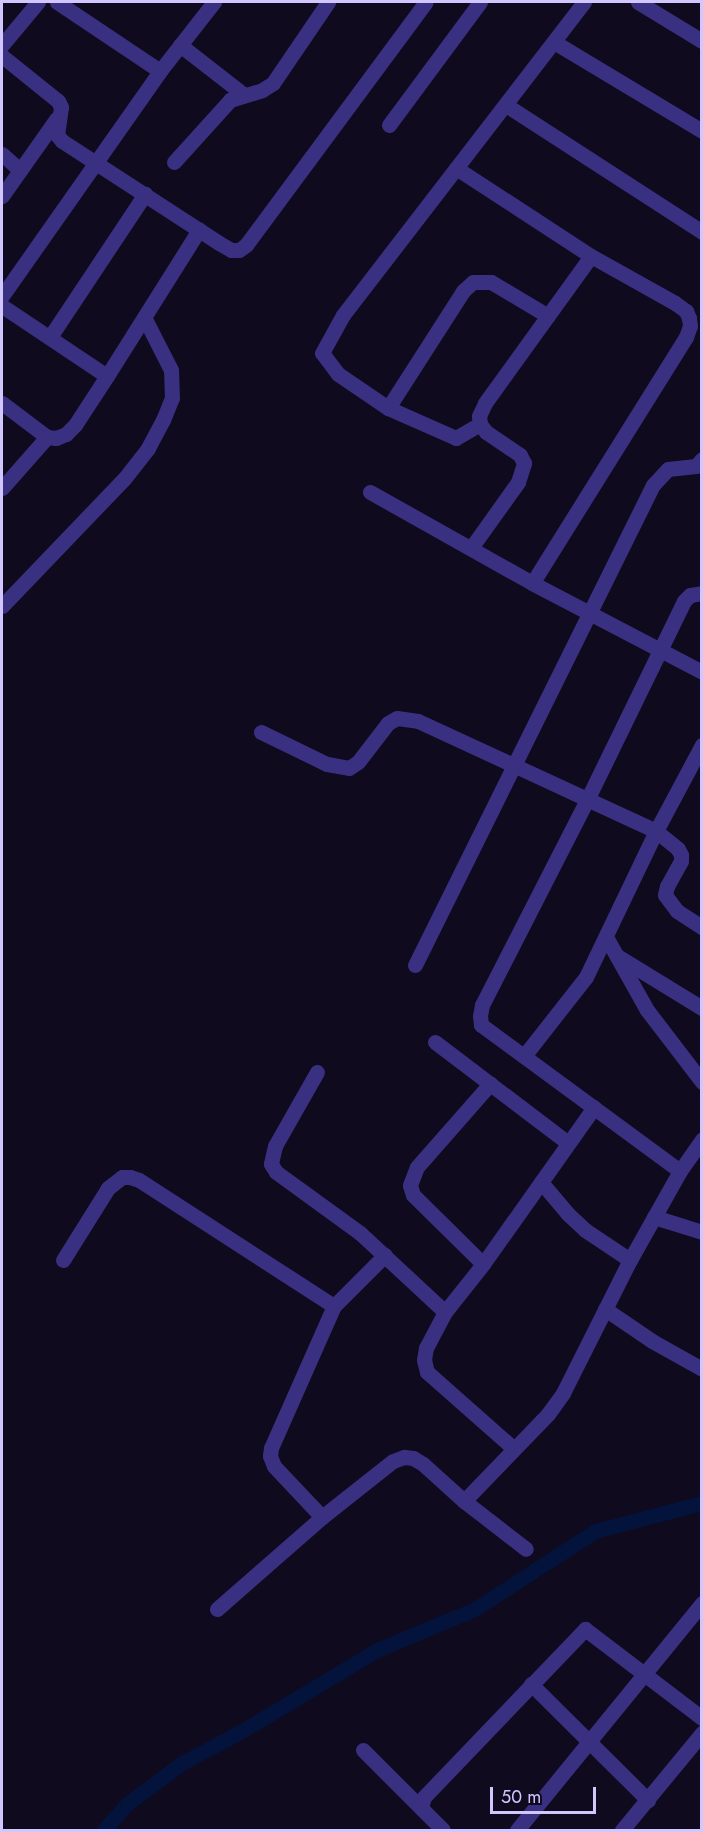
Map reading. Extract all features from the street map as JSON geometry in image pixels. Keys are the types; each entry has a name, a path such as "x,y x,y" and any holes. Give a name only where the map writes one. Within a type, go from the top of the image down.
{"street":[{"path":"2,45 38,2"},
{"path":"57,2 160,71"},
{"path":"2,296 160,71 214,2"},
{"path":"174,162 220,108 243,94 262,90 273,83 328,2"},
{"path":"2,56 57,101 60,113 57,135 231,250 246,245 426,2"},
{"path":"389,125 480,2"},
{"path":"480,424 456,438 388,408 338,374 322,352 343,315 584,2"},
{"path":"638,2 702,41"},
{"path":"554,42 702,131"},
{"path":"180,45 243,94"},
{"path":"506,105 702,232"},
{"path":"2,196 60,113"},
{"path":"2,154 20,170"},
{"path":"456,168 591,256 675,303 686,311 690,326 686,337 532,583"},
{"path":"50,337 145,194"},
{"path":"2,403 46,437 56,438 66,434 75,425 107,376 199,230"},
{"path":"471,548 518,482 524,463 520,455 486,432 480,424 479,416 485,403 591,256"},
{"path":"388,408 463,291 473,282 491,282 548,316"},
{"path":"2,306 107,376"},
{"path":"2,606 124,479 148,448 163,420 172,398 171,370 144,317"},
{"path":"2,488 46,437"},
{"path":"416,965 653,485 668,469 696,466 702,459"},
{"path":"370,492 532,583 702,672"},
{"path":"680,1171 481,1025 480,1016 482,1005 587,800 684,601 690,595 702,593"},
{"path":"261,732 327,764 349,768 358,762 388,723 397,718 408,718 515,765 656,831 678,849 681,861 666,886 665,895 677,910 702,927"},
{"path":"524,1056 574,994 606,937 656,831 702,745"},
{"path":"606,937 647,1010 702,1082"},
{"path":"616,955 702,1008"},
{"path":"435,1042 568,1143"},
{"path":"317,1072 275,1146 271,1164 276,1172 360,1233 445,1312"},
{"path":"483,1264 413,1195 410,1185 417,1167 490,1084"},
{"path":"513,1448 427,1372 424,1360 426,1348 445,1312 483,1264 594,1107"},
{"path":"464,1501 548,1414 563,1393 630,1260 680,1171 702,1139"},
{"path":"63,1260 108,1188 122,1178 130,1178 139,1180 334,1306"},
{"path":"541,1182 567,1214 585,1230 630,1260"},
{"path":"654,1217 702,1232"},
{"path":"322,1517 273,1466 270,1456 277,1434 334,1306 384,1255"},
{"path":"605,1310 652,1341 702,1369"},
{"path":"217,1609 322,1517 393,1461 404,1457 423,1464 464,1501 526,1549"},
{"path":"517,1830 702,1603"},
{"path":"421,1808 424,1797 585,1629 702,1718"},
{"path":"531,1684 648,1800"},
{"path":"622,1830 702,1733"},
{"path":"363,1750 443,1830"}],"waterway":[{"path":"104,1830 127,1804 182,1763 240,1732 377,1650 475,1609 595,1531 702,1503"}]}
